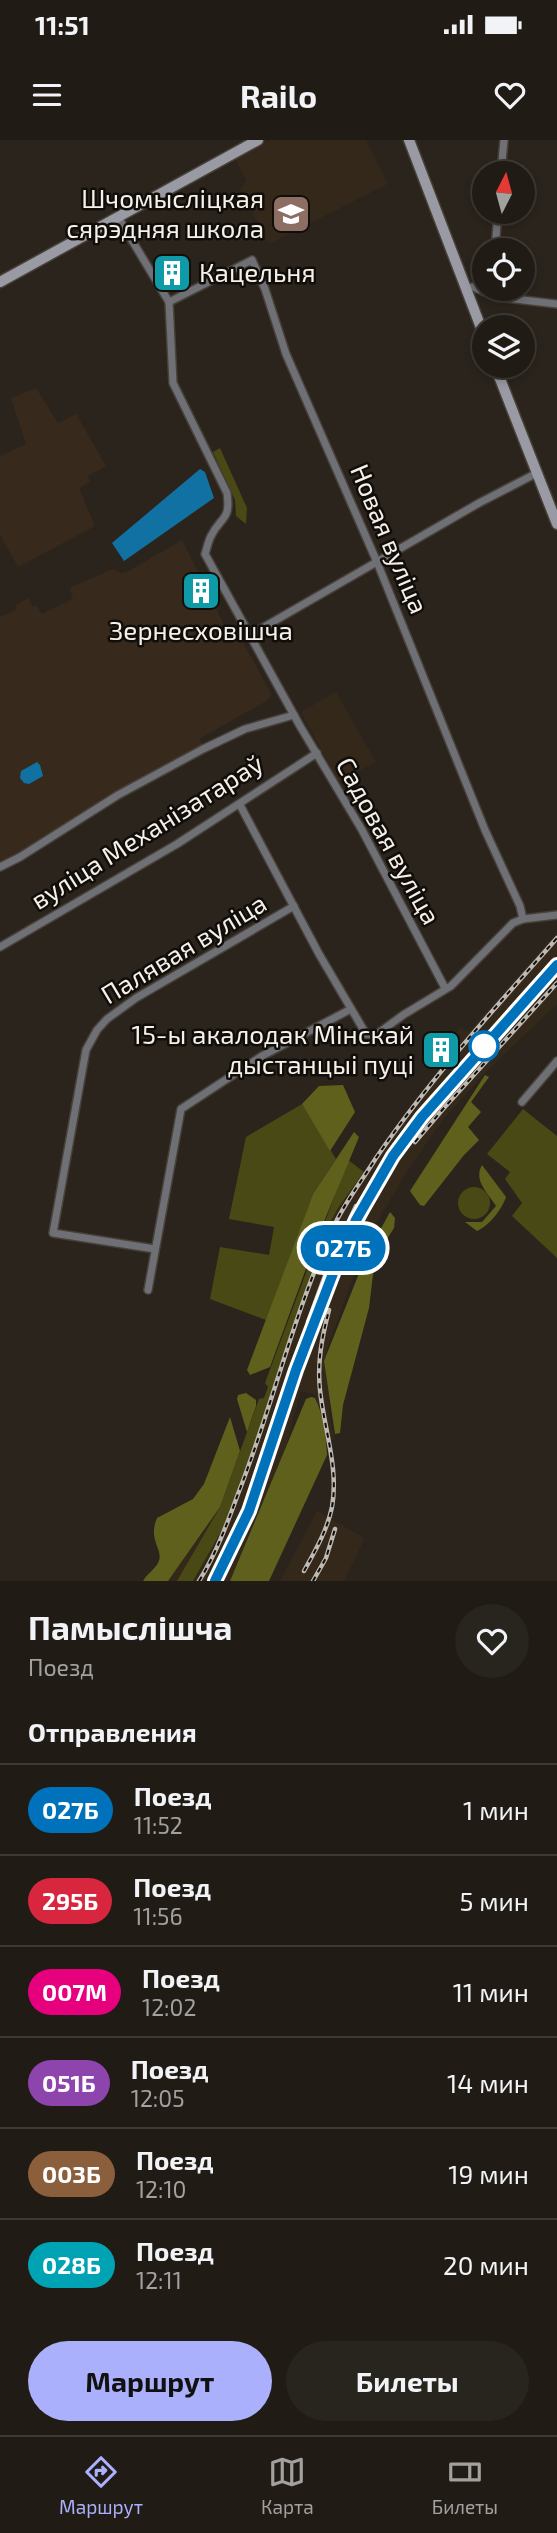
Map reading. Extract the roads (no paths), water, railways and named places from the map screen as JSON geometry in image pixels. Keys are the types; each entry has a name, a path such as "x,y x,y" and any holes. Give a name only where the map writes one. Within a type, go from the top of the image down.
{"street":[{"path":"0,282 258,140"},
{"path":"409,140 476,315"},
{"path":"502,161 504,140"},
{"path":"118,217 169,302"},
{"name":"Новая вуліца","path":"169,302 252,260 265,289 286,354 377,562 485,830 520,906 523,919"},
{"path":"466,288 473,287 506,299 557,304"},
{"name":"Садовая вуліца","path":"169,302 173,383 227,494 229,506 226,517 211,536 205,554 294,715 362,830 445,988"},
{"path":"500,378 557,524"},
{"path":"250,635 537,473"},
{"path":"0,867 118,795 204,749 245,729 294,715"},
{"name":"вуліца Механізатараў","path":"0,947 240,805 317,753"},
{"path":"240,805 318,954 366,1034 376,1035 459,979 513,923 523,919 557,915"},
{"name":"Палявая вуліца","path":"155,1249 53,1233 72,1139 82,1062 90,1039 107,1019 136,998 294,906"},
{"path":"148,1290 181,1109 262,1056 351,1009"},
{"path":"522,1102 557,1061"}],"water":[{"path":"200,469 205,472 214,498 124,561 112,543"},
{"path":"37,762 43,776 29,784 24,783 20,778 21,771"}],"railway":[{"path":"199,1581 230,1516 318,1262 341,1212 418,1100 557,938"},
{"path":"356,1220 393,1156 422,1117 557,965"},
{"path":"415,1142 557,983"},
{"path":"308,1322 330,1262 356,1206"},
{"path":"320,1320 341,1265 366,1214"},
{"path":"304,1571 327,1524 334,1492 319,1380 321,1350 329,1310"},
{"path":"215,1581 245,1516 318,1313"},
{"path":"313,1581 326,1558 335,1529"}],"train":[{"name":"027Б","path":"215,1581 249,1511 296,1370 356,1220 393,1156 422,1117 557,965"}],"place":[{"name":"Шчомысліцкая сярэдняя школа","path":"291,214"},
{"name":"Кацельня","path":"172,273"},
{"name":"Зернесховішча","path":"201,591"},
{"name":"15-ы акалодак Мінскай дыстанцыі пуці","path":"441,1050"}]}
